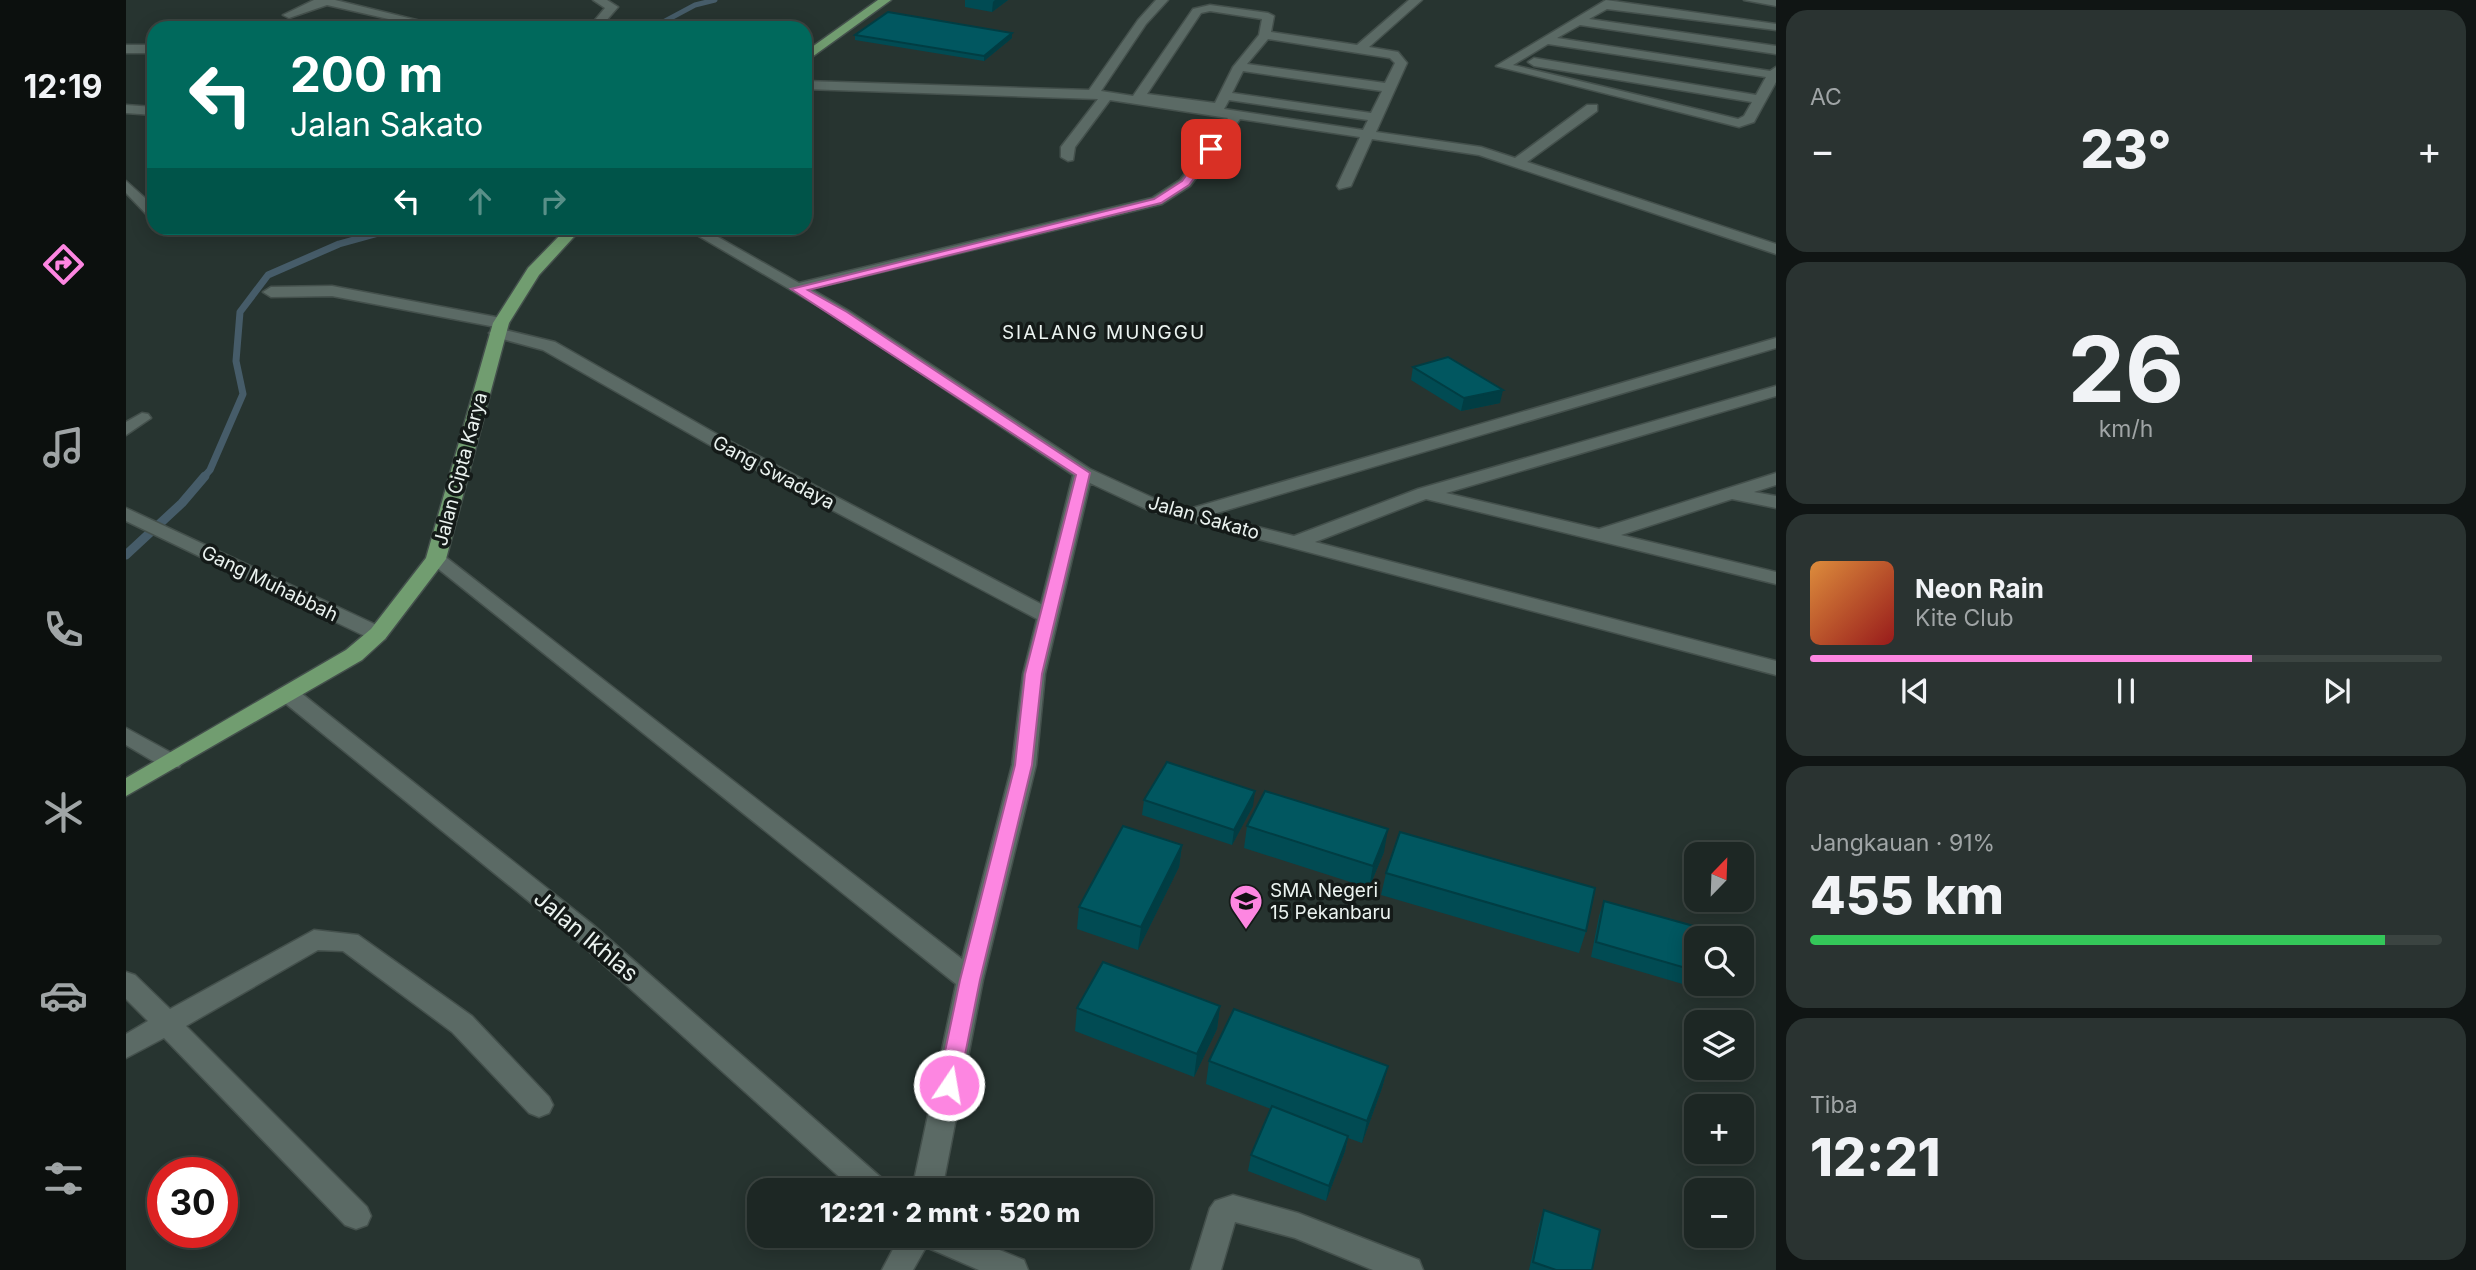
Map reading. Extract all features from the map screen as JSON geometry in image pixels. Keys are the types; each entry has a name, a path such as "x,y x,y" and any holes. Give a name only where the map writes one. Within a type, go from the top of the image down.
{"main road":[{"path":"812,51 885,0"},
{"name":"Jalan Cipta Karya","path":"126,788 355,655 378,634 436,559 499,328 518,291 566,235"}],"street":[{"path":"599,0 612,7 601,20"},
{"path":"1068,157 1068,147 1142,22 1162,0"},
{"path":"1360,48 1416,0"},
{"path":"1750,0 1776,3"},
{"path":"289,15 333,1 414,21"},
{"path":"1544,40 1775,73 1749,118 1743,123 1502,66 1511,58 1610,2 1776,27"},
{"path":"1200,9 1268,16 1265,35 1239,67 1219,107 1139,97 1200,9"},
{"path":"1577,21 1776,50"},
{"path":"1265,35 1360,48 1399,58 1401,63 1391,88 1344,186"},
{"path":"126,49 147,49"},
{"path":"1511,58 1760,99"},
{"path":"1239,67 1391,88"},
{"path":"812,85 1100,95 1481,151 1776,249"},
{"path":"1225,96 1378,118"},
{"path":"1517,163 1592,108"},
{"path":"127,112 147,111"},
{"path":"797,289 1157,201 1185,183 1236,116"},
{"path":"126,185 147,207"},
{"name":"Jalan Sakato","path":"704,235 843,314 1083,473 1155,506 1776,668"},
{"name":"Gang Swadaya","path":"271,292 332,291 499,328 549,346 714,440 1050,617"},
{"path":"1190,515 1776,343"},
{"path":"1296,542 1425,494 1776,391"},
{"path":"126,430 142,418"},
{"path":"929,1178 970,980 1024,765 1034,674 1083,473"},
{"path":"1600,536 1776,479"},
{"path":"1732,493 1776,502"},
{"path":"1425,494 1776,578"},
{"name":"Gang Muhabbah","path":"133,518 378,634"},
{"path":"436,559 970,980"},
{"name":"Jalan Ikhlas","path":"288,694 583,932 861,1178"},
{"path":"126,735 171,762"},
{"path":"126,1047 314,940 349,942 462,1024 539,1105"},
{"path":"126,982 356,1216"},
{"path":"1206,1270 1222,1217 1226,1210 1233,1208 1298,1226 1408,1270"},
{"path":"897,1270 909,1248"},
{"path":"961,1248 1013,1270"}],"building":[{"path":"888,12 1012,33 984,56 855,35"},
{"path":"1448,357 1503,390 1464,398 1413,367"},
{"path":"1167,762 1255,791 1234,830 1144,800"},
{"path":"1265,791 1388,829 1373,866 1247,826"},
{"path":"1123,826 1182,845 1141,927 1079,907"},
{"path":"1400,832 1595,888 1586,931 1386,873"},
{"path":"1604,901 1694,926 1684,926 1684,968 1596,942"},
{"path":"1103,962 1220,1006 1197,1054 1077,1008"},
{"path":"1234,1009 1388,1066 1367,1121 1209,1061"},
{"path":"1272,1106 1348,1136 1329,1186 1251,1155"},
{"path":"1544,1210 1600,1230 1592,1270 1556,1270 1533,1262"}],"waterway":[{"path":"665,21 695,5 715,0"},
{"path":"203,478 210,470 243,394 236,361 240,312 268,275 339,244 372,235"},
{"path":"126,555 182,503 205,476"}],"place":[{"name":"SMA Negeri 15 Pekanbaru","path":"1246,931"}],"district":[{"name":"SIALANG MUNGGU","path":"1104,332"}],"route":[{"path":"949,1085 970,980 1024,765 1034,674 1083,473 843,314 797,289 1157,201 1174,193 1185,183 1211,149"}]}
